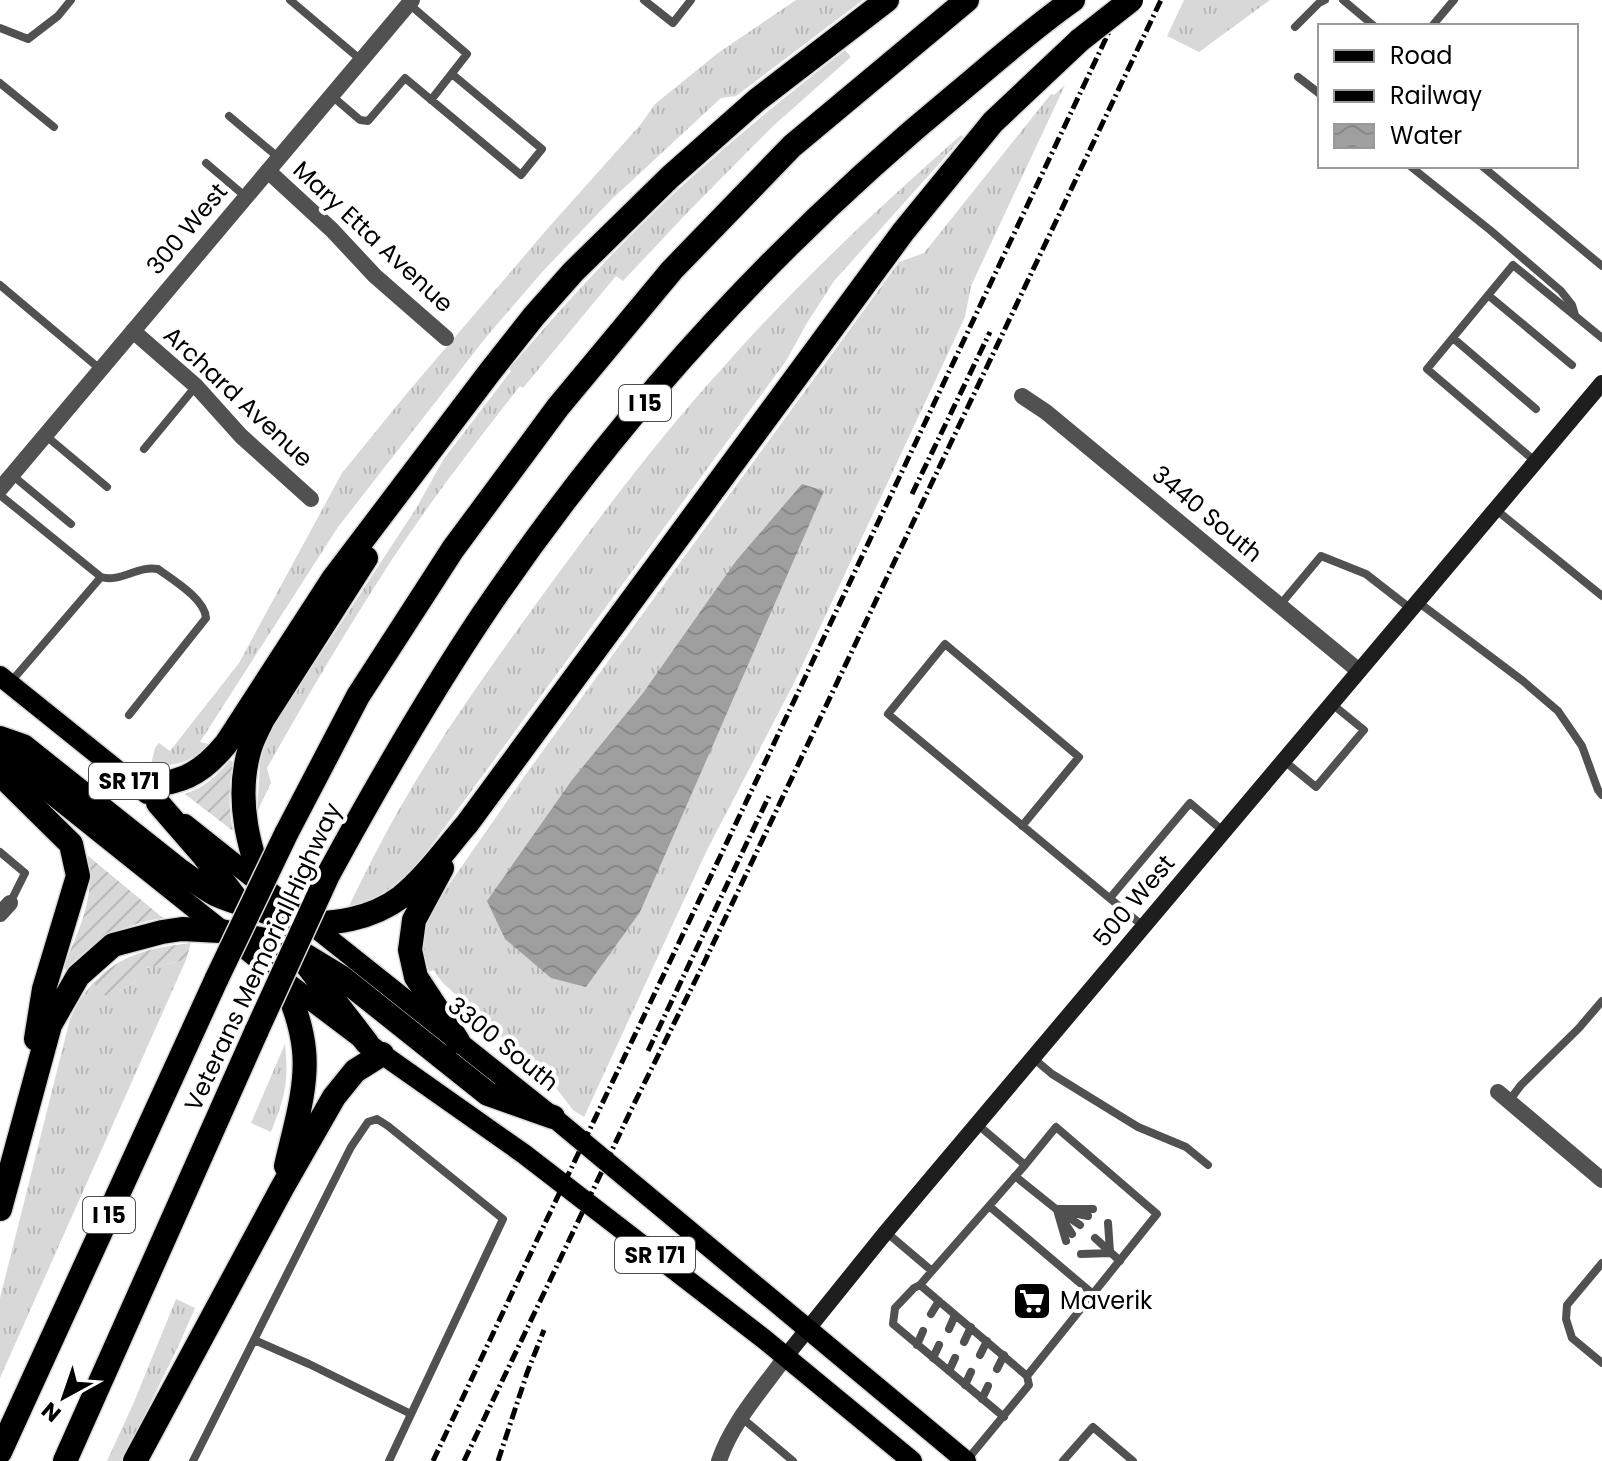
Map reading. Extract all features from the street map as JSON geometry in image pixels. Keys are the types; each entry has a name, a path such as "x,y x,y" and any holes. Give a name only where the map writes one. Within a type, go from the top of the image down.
{"highway":[{"path":"135,785 173,782 196,772 226,744 333,579 534,316 573,272 624,220 757,100 887,0"},
{"name":"Veterans Memorial Highway","path":"0,1452 286,834 358,696 453,549 568,395 672,270 792,146 967,0"},
{"path":"0,738 23,746 204,888 239,903 274,915 309,922 364,916 402,896 467,824 903,232 993,122 1080,40 1131,0"},
{"name":"Veterans Memorial Highway","path":"65,1461 328,875 383,775 483,615 621,430 757,276 926,119 1065,5"},
{"path":"135,1461 334,1097 375,1048 295,951 274,915 247,839 244,774 250,747 263,719 363,563 417,469"},
{"path":"0,774 71,844 78,876 44,989 18,1140"},
{"path":"158,803 204,856 265,940 299,1021 305,1067 282,1188"},
{"path":"458,1041 416,977 410,950 414,920 467,824"},
{"path":"0,1209 50,1025 78,976 113,945 173,930 221,931 265,940 317,961 488,1094 553,1117"}],"main road":[{"name":"500 West","path":"786,1356 806,1328 1223,831 1495,509 1599,391"},
{"name":"3300 South","path":"5,680 553,1117 966,1461"},
{"name":"SR 171","path":"0,753 284,980 524,1154 786,1356 912,1461"}],"street":[{"name":"300 West","path":"0,492 410,2"},
{"name":"Mary Etta Avenue","path":"273,164 375,276 446,338"},
{"name":"Archard Avenue","path":"133,331 196,386 241,436 311,499"},
{"name":"3440 South","path":"1022,396 1046,412 1359,671"},
{"path":"1503,1097 1602,1180"},
{"name":"500 West","path":"719,1461 741,1417 786,1356"}],"lane":[{"path":"0,28 28,39 58,16 71,0"},
{"path":"290,0 361,60"},
{"path":"644,0 673,23 691,0"},
{"path":"1295,27 1325,0"},
{"path":"1343,0 1372,24"},
{"path":"1434,24 1454,0"},
{"path":"410,2 467,54 431,100"},
{"path":"331,96 360,120 368,121 405,78 521,175 542,149 452,74"},
{"path":"1298,77 1318,92"},
{"path":"0,83 54,127"},
{"path":"229,116 273,164"},
{"path":"206,163 246,197"},
{"path":"1412,168 1561,291 1572,305 1575,316"},
{"path":"1484,168 1602,266"},
{"path":"1536,462 1427,369 1513,265 1602,338"},
{"path":"0,285 101,369"},
{"path":"1488,295 1572,365"},
{"path":"1453,338 1536,409"},
{"path":"144,449 196,386"},
{"path":"45,435 107,487"},
{"path":"12,475 71,524"},
{"path":"0,492 101,577 111,580 142,569 158,569 200,602 206,612 206,618 129,715"},
{"path":"1495,509 1602,596"},
{"path":"1280,605 1321,556 1366,574 1523,681 1558,711 1582,746 1602,795"},
{"path":"5,680 101,577"},
{"path":"1022,826 1079,757 945,644 888,714 1022,826 1143,926"},
{"path":"1283,760 1316,787 1364,730 1331,703"},
{"path":"1110,898 1190,803 1223,831"},
{"path":"0,852 25,873 5,908"},
{"path":"1503,1097 1521,1085 1602,1001"},
{"path":"1033,1058 1052,1074 1138,1127 1186,1147 1208,1165"},
{"path":"193,1461 351,1147 368,1122 377,1119 503,1219 389,1461"},
{"path":"977,1124 1025,1165"},
{"path":"1004,1417 893,1324 895,1308 920,1285 1056,1127 1157,1214 1027,1376"},
{"path":"1015,1176 1080,1225"},
{"path":"989,1206 1093,1294"},
{"path":"1056,1209 1090,1213"},
{"path":"1056,1209 1069,1238"},
{"path":"1105,1226 1110,1253"},
{"path":"886,1232 932,1271"},
{"path":"1095,1238 1120,1261"},
{"path":"1084,1251 1110,1253"},
{"path":"1602,1263 1567,1305 1566,1319 1572,1338 1602,1363"},
{"path":"920,1285 1027,1376 1029,1385 966,1461"},
{"path":"931,1314 939,1301"},
{"path":"949,1329 955,1315"},
{"path":"964,1342 971,1327"},
{"path":"917,1345 923,1331"},
{"path":"254,1340 411,1414"},
{"path":"980,1355 987,1341"},
{"path":"933,1358 939,1345"},
{"path":"997,1369 1004,1355"},
{"path":"949,1371 955,1358"},
{"path":"965,1385 971,1372"},
{"path":"982,1399 988,1386"},
{"path":"741,1417 793,1461"},
{"path":"1063,1461 1093,1427 1133,1461"}],"green space":[{"path":"796,0 863,0 736,96 721,98 611,200 543,271 487,336 338,527 200,742 209,744 183,762 151,765 159,743 170,751 239,663 342,473 408,392 655,104 718,53"},
{"path":"1184,0 1270,0 1199,52 1167,36"},
{"path":"845,50 851,57 772,127 623,281 616,276 487,428 408,536 328,662 267,768 271,783 257,812 260,763 267,736 417,507 443,460 511,371 509,369 620,246 687,181"},
{"path":"1065,85 971,286 965,317 794,683 707,850 584,1117 573,1110 557,1089 443,983 433,970 429,972 422,939 431,912 526,774 899,262 924,253 1051,94 1054,95"},
{"path":"961,135 963,137 834,281 786,361 423,857 390,888 348,908 394,818 450,727 539,600 653,449 702,391 811,274"},
{"path":"230,760 233,762 230,813 233,831 185,794 210,780"},
{"path":"87,855 163,918 135,924 110,935 87,950 67,970 63,968 88,899"},
{"path":"191,943 186,960 146,968 134,975 136,981 111,1001 93,983 126,958"},
{"path":"186,960 0,1378 0,1298 70,1019 93,983 111,1000 136,981 133,975 146,968"},
{"path":"285,1044 285,1089 271,1132 251,1123"},
{"path":"176,1299 195,1308 122,1461 107,1461 134,1402"}],"water":[{"path":"802,484 824,491 640,912 586,987 551,978 505,939 487,901 572,780 643,693 736,561"}],"railway":[{"path":"433,1461 1124,0"},
{"path":"464,1461 1161,0"},
{"path":"912,494 990,332"},
{"path":"648,1051 770,794"},
{"path":"498,1461 544,1330"}],"place":[{"name":"Maverik","path":"1032,1301"}]}
